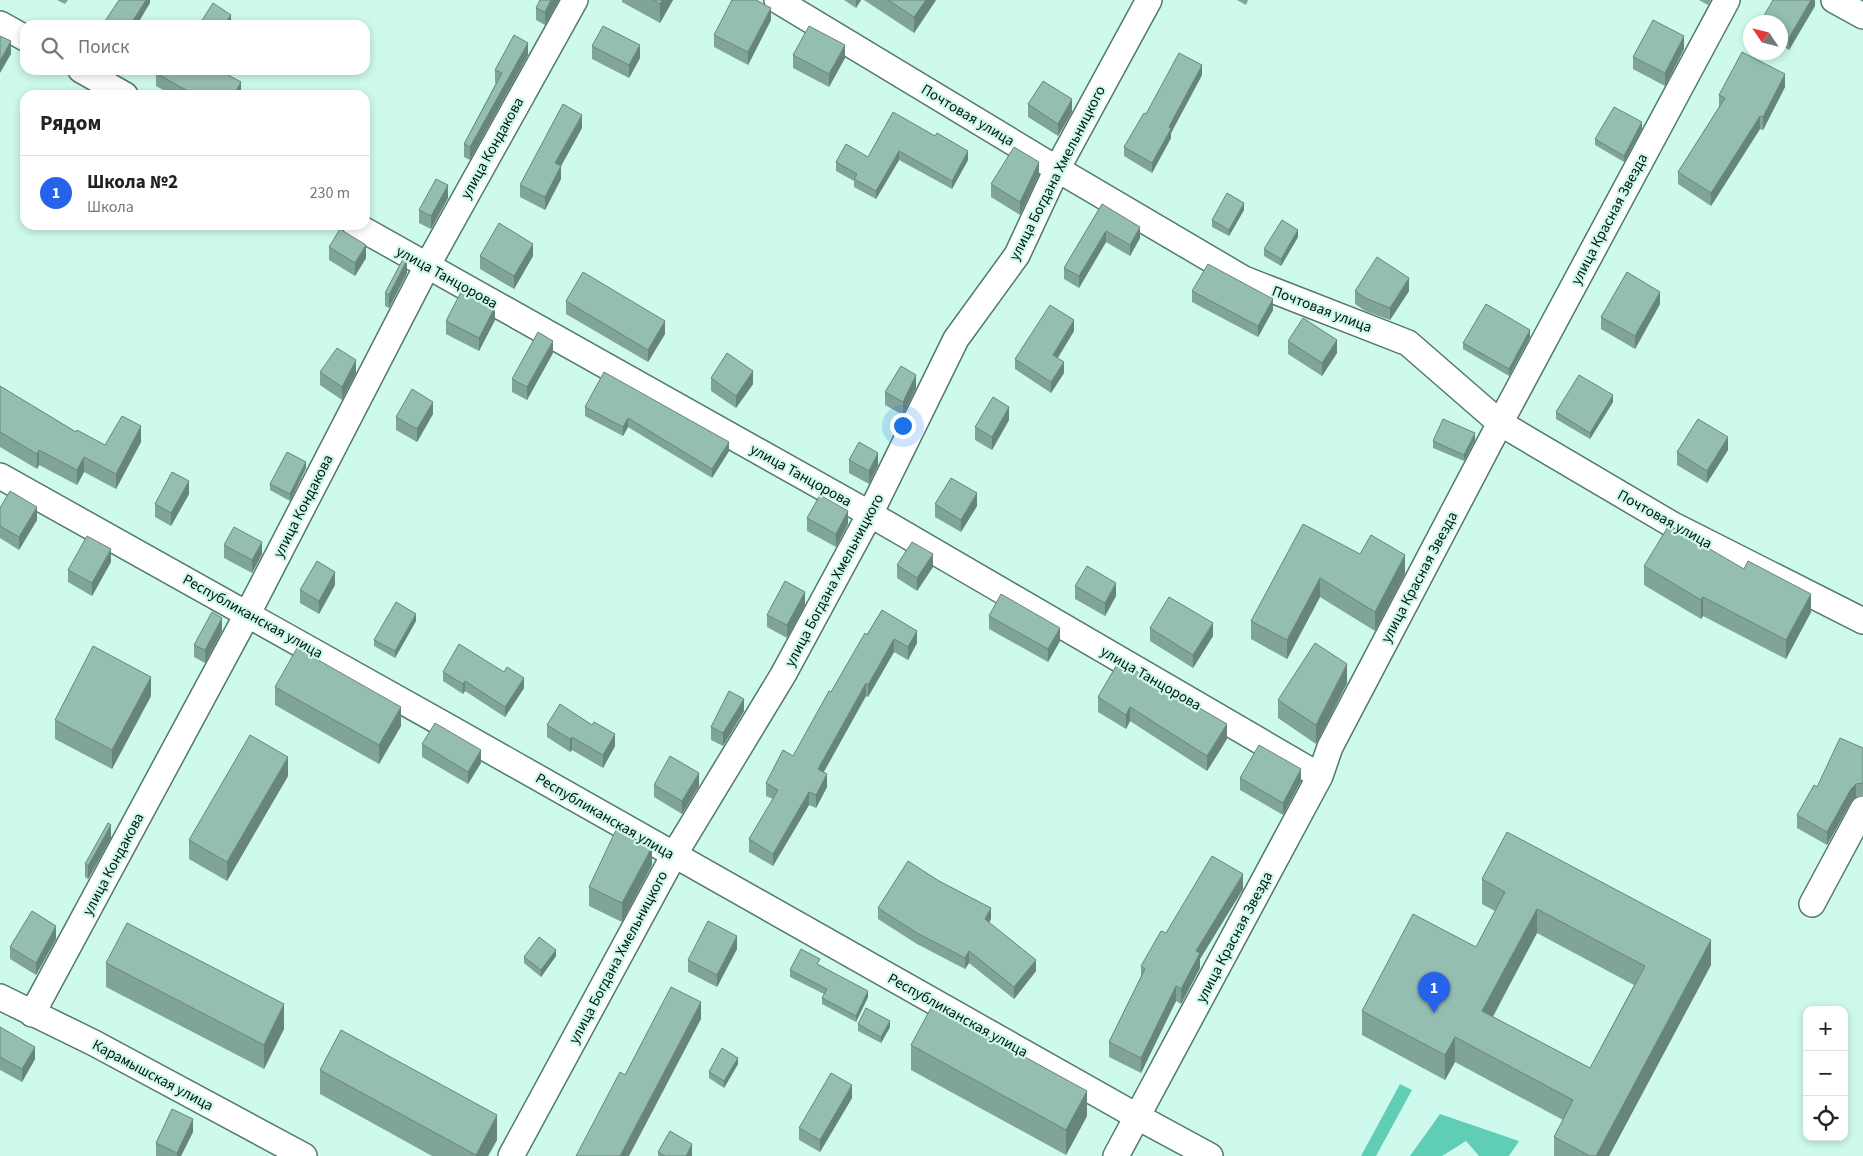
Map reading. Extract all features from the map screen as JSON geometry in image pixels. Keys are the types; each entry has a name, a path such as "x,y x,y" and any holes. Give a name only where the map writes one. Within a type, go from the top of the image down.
{"street":[{"name":"улица Кондакова","path":"32,1014 248,613 427,266 574,0"},
{"name":"Почтовая улица","path":"777,0 1057,169 1244,278 1408,343 1500,423 1673,525 1863,621"},
{"name":"улица Богдана Хмельницкого","path":"511,1156 674,855 783,675 870,514 956,339 1017,255 1057,169 1149,0"},
{"name":"улица Красная Звезда","path":"1116,1156 1320,776 1330,747 1500,423 1727,0"},
{"path":"1834,0 1863,16"},
{"path":"0,24 20,35"},
{"path":"90,75 116,90"},
{"name":"улица Танцорова","path":"364,230 870,514 1320,776"},
{"name":"Республиканская улица","path":"0,476 248,613 1210,1156"},
{"path":"1812,904 1863,809"},
{"name":"Карамышская улица","path":"0,997 94,1043 304,1156"}],"green space":[{"path":"1400,1084 1412,1090 1376,1156 1361,1156"},
{"path":"1440,1114 1519,1141 1509,1156 1479,1156 1466,1141 1442,1156 1410,1156"}],"building":[{"path":"119,0 146,0 133,20 106,20"},
{"path":"540,0 551,0 545,12 536,8"},
{"path":"653,0 662,0 660,4"},
{"path":"732,0 756,0 771,8 748,52 714,35"},
{"path":"888,0 926,0 914,17"},
{"path":"1773,0 1811,0 1789,38 1788,15 1764,15"},
{"path":"213,3 231,15 228,20 202,20"},
{"path":"1653,20 1684,36 1665,73 1633,57"},
{"path":"603,26 640,45 629,65 592,46"},
{"path":"809,26 845,45 829,74 793,55"},
{"path":"514,35 528,43 470,147 464,144 502,73 495,70"},
{"path":"0,36 11,41 0,61"},
{"path":"1742,52 1743,60 1758,60 1785,74 1763,117 1760,116 1711,193 1678,172 1725,98 1719,95"},
{"path":"1179,53 1202,65 1152,163 1124,147 1144,113 1146,114"},
{"path":"160,75 228,75 241,82 237,90 186,90"},
{"path":"1043,81 1072,99 1058,124 1028,104"},
{"path":"563,104 582,115 555,163 561,166 545,197 520,185"},
{"path":"1614,107 1642,122 1624,156 1595,139"},
{"path":"893,112 935,136 937,133 968,151 952,181 899,151 876,191 854,179 857,174 836,162 846,144 868,157"},
{"path":"1014,147 1039,162 1020,202 991,184"},
{"path":"436,179 448,185 431,216 419,210"},
{"path":"1227,193 1244,203 1229,230 1212,220"},
{"path":"1102,204 1140,227 1130,245 1106,231 1079,276 1064,268"},
{"path":"1282,220 1298,230 1281,259 1264,249"},
{"path":"499,223 533,244 514,276 480,256"},
{"path":"339,230 366,245 355,263 329,247"},
{"path":"1377,257 1409,278 1390,308 1365,298 1355,291"},
{"path":"403,259 407,260 389,295 385,293"},
{"path":"1208,264 1273,299 1258,326 1192,291"},
{"path":"583,272 665,321 648,350 566,301"},
{"path":"1627,272 1660,292 1635,336 1601,317"},
{"path":"462,290 495,307 479,338 446,321"},
{"path":"1486,304 1530,330 1509,369 1463,343"},
{"path":"1050,305 1074,320 1053,355 1064,362 1051,382 1015,359"},
{"path":"1303,318 1337,340 1322,363 1288,341"},
{"path":"538,332 553,341 527,387 512,379"},
{"path":"337,348 356,360 342,387 320,372"},
{"path":"727,353 753,371 736,396 711,378"},
{"path":"901,366 916,375 903,402 885,392"},
{"path":"604,372 729,442 712,469 628,418 623,427 585,407"},
{"path":"1579,375 1613,395 1590,433 1556,412"},
{"path":"0,386 76,432 77,430 105,445 122,416 141,426 116,474 84,457 77,470 39,450 37,454 0,432"},
{"path":"412,389 433,402 417,429 396,417"},
{"path":"993,397 1009,407 992,437 975,427"},
{"path":"1443,419 1475,433 1464,455 1433,441"},
{"path":"1698,419 1728,437 1707,471 1677,452"},
{"path":"859,442 878,453 869,471 849,460"},
{"path":"287,452 306,462 290,494 270,484"},
{"path":"172,472 189,481 171,513 155,504"},
{"path":"951,478 977,493 961,520 935,504"},
{"path":"10,491 37,507 19,537 0,526 0,508"},
{"path":"820,495 848,511 836,534 807,518"},
{"path":"1303,524 1360,554 1371,535 1405,555 1375,612 1320,578 1287,640 1251,621"},
{"path":"1669,525 1744,569 1748,561 1811,594 1786,640 1703,597 1701,600 1644,566"},
{"path":"234,527 262,542 252,560 224,545"},
{"path":"87,536 111,549 92,583 68,570"},
{"path":"912,542 933,554 917,578 897,565"},
{"path":"317,561 335,572 319,601 300,590"},
{"path":"1087,566 1116,583 1105,603 1075,586"},
{"path":"785,581 805,592 787,625 767,615"},
{"path":"1001,594 1060,628 1048,649 989,616"},
{"path":"1169,597 1213,623 1193,655 1150,628"},
{"path":"396,602 416,614 395,651 374,640"},
{"path":"882,610 917,631 908,647 894,639 868,685 866,683 818,769 827,774 816,795 809,792 773,854 749,839 778,790 766,783 783,750 793,756 829,691 831,692 865,633 867,635"},
{"path":"212,612 222,618 205,650 194,645"},
{"path":"1315,643 1347,664 1316,725 1278,700"},
{"path":"459,644 504,672 507,667 524,678 505,707 465,681 463,684 443,672"},
{"path":"93,646 151,677 112,750 55,720"},
{"path":"297,648 401,707 379,745 275,687"},
{"path":"1119,661 1227,724 1207,756 1130,707 1126,715 1098,697"},
{"path":"729,691 744,699 723,733 711,727"},
{"path":"560,704 592,725 594,722 615,734 603,755 547,725"},
{"path":"435,723 481,750 468,772 422,744"},
{"path":"250,735 288,757 227,862 189,840"},
{"path":"1840,738 1863,748 1863,783 1856,784 1851,789 1827,832 1797,815 1814,785 1817,787"},
{"path":"1259,745 1301,769 1283,803 1240,778"},
{"path":"670,756 699,773 682,801 654,785"},
{"path":"108,823 111,825 88,866 85,864"},
{"path":"616,830 652,847 622,903 589,887"},
{"path":"1507,832 1711,940 1596,1156 1590,1156 1554,1137 1573,1100 1455,1037 1445,1055 1362,1011 1413,914 1476,947 1505,892 1482,879","holes":["1537,909 1645,966 1590,1068 1482,1011"]},
{"path":"1212,856 1243,874 1196,951 1200,953 1181,989 1176,986 1141,1058 1109,1042 1145,969 1141,966 1161,931 1166,933"},
{"path":"908,861 939,881 991,908 985,919 1036,960 1014,987 969,951 965,958 917,933 878,908"},
{"path":"32,911 56,926 36,963 10,947"},
{"path":"708,921 737,936 717,975 688,960"},
{"path":"127,923 284,1004 264,1045 106,963"},
{"path":"539,937 556,950 541,970 524,957"},
{"path":"801,949 820,959 817,964 868,991 856,1016 822,998 827,989 790,970"},
{"path":"671,987 701,1002 620,1156 576,1156 620,1072 625,1075"},
{"path":"932,1006 1087,1091 1066,1130 911,1045"},
{"path":"866,1008 890,1021 881,1037 858,1024"},
{"path":"0,1027 35,1047 22,1069 0,1057"},
{"path":"341,1030 497,1115 476,1155 320,1070"},
{"path":"722,1048 738,1058 724,1081 709,1072"},
{"path":"831,1073 852,1085 820,1140 799,1128"},
{"path":"172,1109 193,1119 177,1153 156,1143"},
{"path":"670,1131 692,1144 686,1156 665,1156 658,1152"}],"place":[{"name":"Школа №2","path":"1434,1013"}]}
